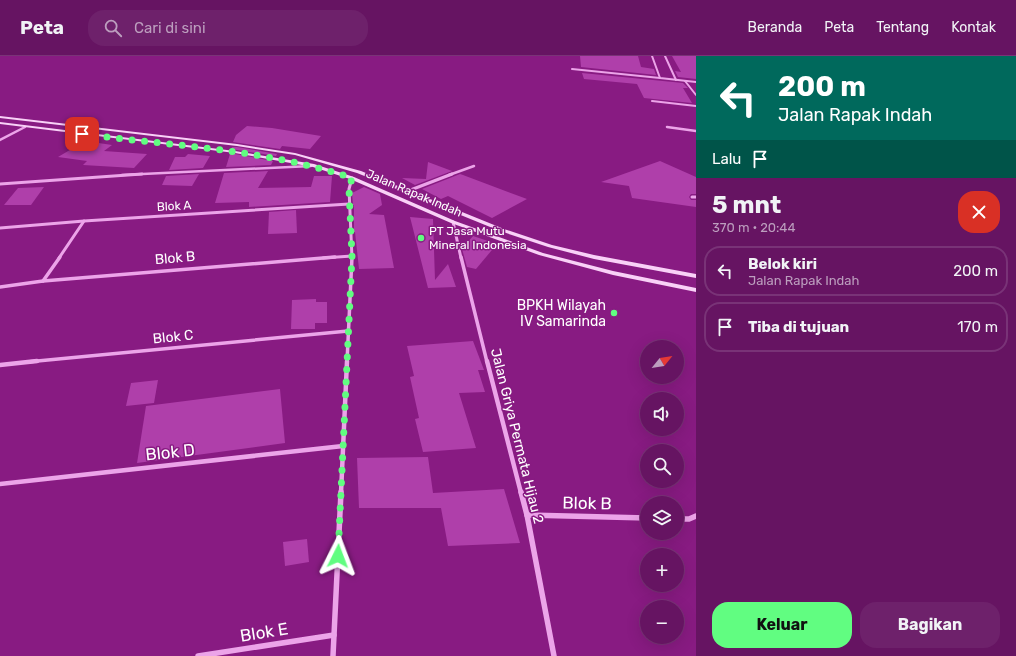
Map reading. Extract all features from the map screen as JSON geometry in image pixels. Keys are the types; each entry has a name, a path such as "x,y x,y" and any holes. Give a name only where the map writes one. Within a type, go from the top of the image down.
{"main road":[{"name":"Jalan Rapak Indah","path":"0,117 237,145 295,154 359,172 495,228 550,246 649,268 696,276"},
{"name":"Jalan Rapak Indah","path":"0,123 235,152 314,166 352,178 453,222 541,254 579,265 648,281 696,290"},
{"path":"648,281 649,268"}],"street":[{"path":"652,56 660,78"},
{"path":"665,56 676,80"},
{"path":"572,69 696,82"},
{"path":"685,81 696,95"},
{"path":"652,101 696,106"},
{"path":"0,140 25,127"},
{"path":"667,127 696,131"},
{"path":"0,184 110,176 314,166"},
{"path":"408,191 474,166"},
{"path":"333,656 352,256 349,189 352,178"},
{"name":"Blok A","path":"0,228 84,221 350,204"},
{"path":"43,281 84,221"},
{"name":"Jalan Griya Permata Hijau 2","path":"453,222 470,297 526,515 554,656"},
{"name":"Blok B","path":"0,287 43,281 352,256"},
{"name":"Blok C","path":"0,365 348,331"},
{"name":"Blok D","path":"0,484 342,446"},
{"name":"Blok B","path":"526,515 640,518"},
{"path":"684,519 689,519 696,516"},
{"name":"Blok E","path":"198,656 334,635"}],"building":[{"path":"580,56 638,56 641,67 654,69 656,75 581,67"},
{"path":"672,56 696,56 696,79 678,77 675,71 681,72"},
{"path":"582,73 683,83 688,88 683,88 692,103 644,98 637,84 584,79"},
{"path":"247,126 272,128 321,136 310,149 282,146 280,149 233,142 236,135"},
{"path":"85,141 112,145 104,151 147,154 134,168 83,165 87,161 58,157"},
{"path":"232,147 277,154 276,156 231,149"},
{"path":"188,154 210,156 203,168 169,170 175,157 185,157"},
{"path":"230,154 273,161 271,165 226,167"},
{"path":"660,161 696,177 696,194 691,194 689,197 691,200 696,200 696,207 632,198 629,186 601,182"},
{"path":"428,162 452,171 415,185 402,178 426,179"},
{"path":"268,171 258,188 311,187 314,176 332,176 330,202 249,207 249,202 215,203 224,173"},
{"path":"199,174 192,186 162,185 166,176"},
{"path":"460,174 527,199 492,218 448,196 441,199 422,189"},
{"path":"44,187 31,205 4,205 18,188"},
{"path":"364,187 380,194 382,205 369,214 384,215 394,268 359,269 354,232 354,205 352,193"},
{"path":"296,210 297,233 268,234 269,212"},
{"path":"410,217 433,219 435,280 448,264 456,287 428,288"},
{"path":"473,236 497,244 476,269 467,267 462,249"},
{"path":"316,299 316,302 327,302 327,323 315,323 315,329 291,329 292,300"},
{"path":"473,341 484,370 478,370 485,392 459,393 476,448 423,452 415,419 419,418 410,377 414,376 407,346"},
{"path":"158,380 154,403 126,406 131,383"},
{"path":"280,389 285,443 137,463 146,406"},
{"path":"428,457 433,493 504,489 520,543 448,546 441,508 359,508 357,458"},
{"path":"307,539 309,562 285,566 283,542"}],"place":[{"name":"PT Jasa Mutu Mineral Indonesia","path":"421,238"},
{"name":"BPKH Wilayah IV Samarinda","path":"614,313"}],"route":[{"path":"82,134 235,152 314,166 352,178 349,189 352,256 338,556"}]}
